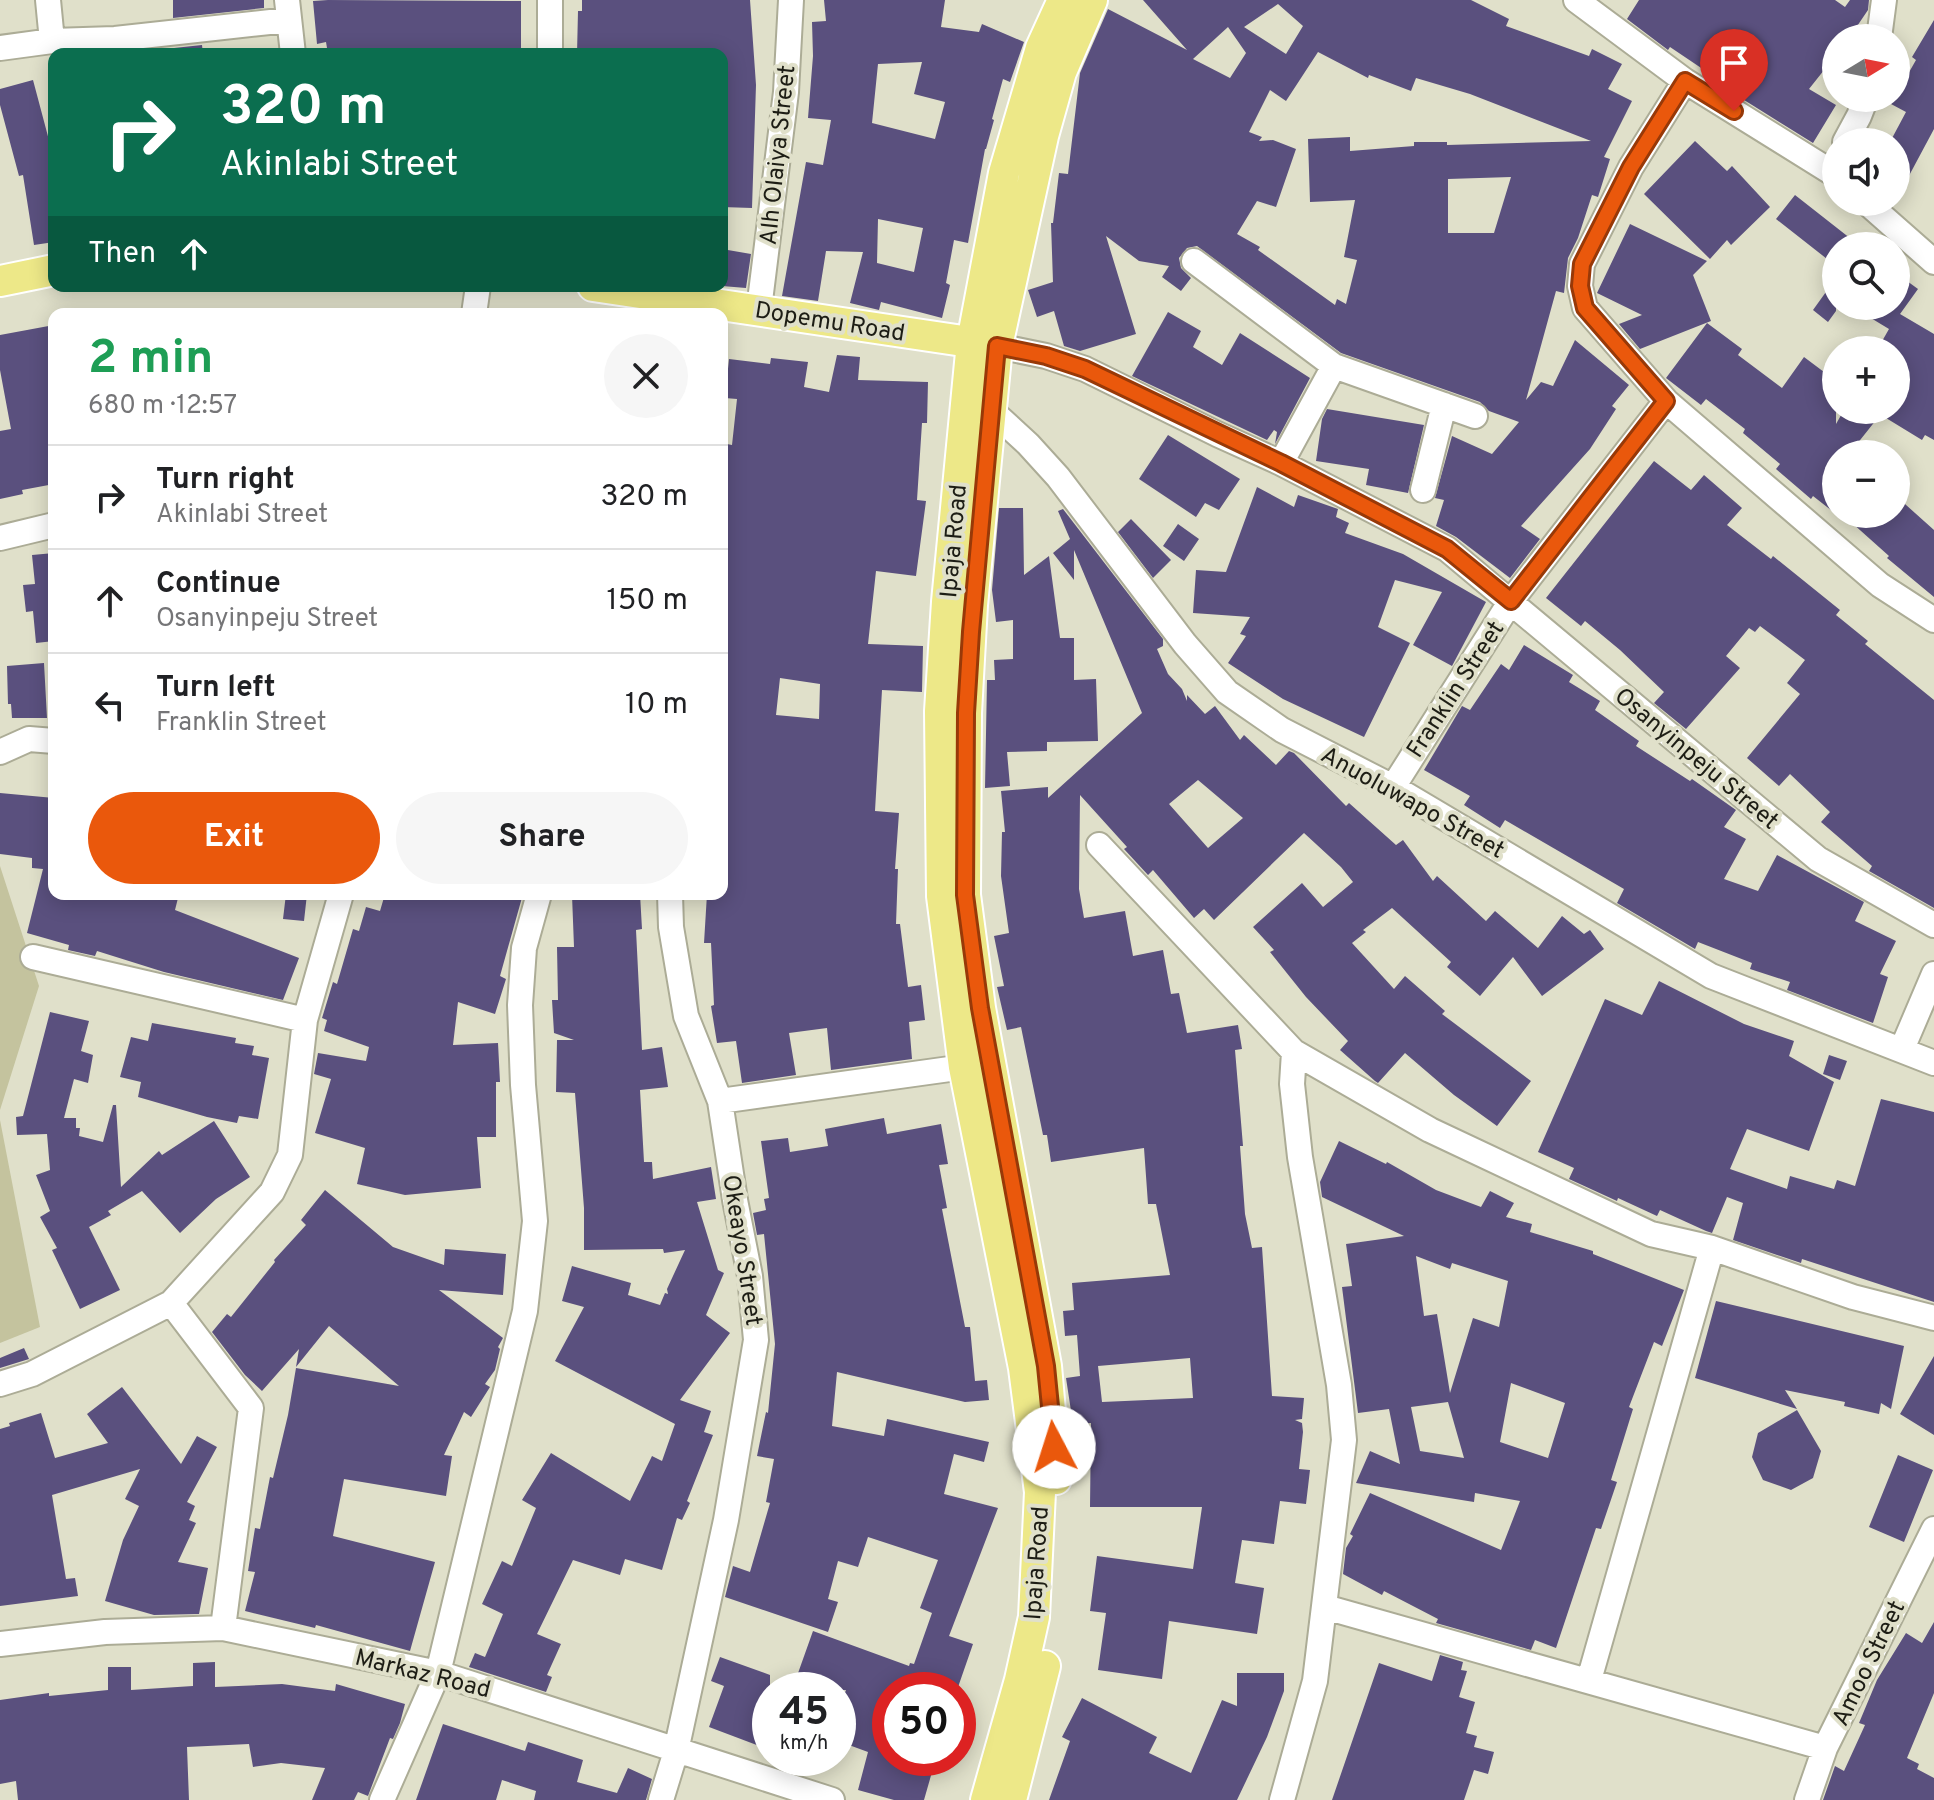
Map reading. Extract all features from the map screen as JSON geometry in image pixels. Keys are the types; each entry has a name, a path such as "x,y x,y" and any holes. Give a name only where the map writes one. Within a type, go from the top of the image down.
{"main road":[{"name":"Ipaja Road","path":"1011,1800 1053,1622 1046,1366 980,1008 965,895 966,713 979,408 1004,173 1041,48 1063,0"},
{"name":"Ipaja Road","path":"984,344 1061,72 1092,0"},
{"path":"0,281 48,271"},
{"name":"Dopemu Road","path":"624,292 705,308"},
{"name":"Dopemu Road","path":"728,309 759,309 984,344"},
{"name":"Ipaja Road","path":"979,408 947,602 940,711 942,896 964,1067 1049,1492 1034,1617 1020,1680 986,1800"}],"street":[{"path":"48,0 52,41"},
{"path":"550,0 550,48"},
{"name":"Alh Olaiya Street","path":"759,309 786,92 791,0"},
{"path":"1576,0 1685,81 1822,161"},
{"path":"1881,24 1884,0"},
{"path":"0,48 52,41 115,39 288,10 292,48"},
{"path":"1685,81 1631,167 1582,264 1580,286 1585,308 1666,401 1880,585 1934,620"},
{"path":"1882,216 1934,262"},
{"path":"1194,261 1334,366 1475,416"},
{"name":"Osanyinpeju Street","path":"984,344 1046,356 1085,369 1281,463 1447,549 1818,859 1934,925"},
{"path":"1281,463 1334,366"},
{"name":"Franklin Street","path":"1393,787 1511,601 1666,401"},
{"path":"1423,490 1444,405"},
{"name":"Anuoluwapo Street","path":"979,408 1028,444 1058,477 1185,644 1227,692 1282,730 1393,787 1711,976 1934,1063"},
{"path":"0,538 48,526"},
{"path":"0,752 29,739 48,741"},
{"path":"1099,845 1294,1052 1430,1130 1651,1234 1712,1248 1853,1297 1934,1318"},
{"path":"0,1384 32,1374 171,1303 272,1192 290,1155 305,1020 339,900"},
{"path":"382,1800 438,1673 525,1311 535,1221 523,1085 520,1005 524,948 537,900"},
{"name":"Okeayo Street","path":"661,1800 676,1751 726,1520 756,1340 750,1276 720,1101 686,1016 671,927 670,900"},
{"path":"33,957 305,1020"},
{"path":"1902,1049 1934,974"},
{"path":"1282,1800 1315,1681 1344,1440 1339,1385 1300,1157 1292,1084 1294,1052"},
{"path":"720,1101 964,1067"},
{"path":"1589,1680 1712,1248"},
{"path":"171,1303 251,1408 223,1628"},
{"name":"Amoo Street","path":"1807,1800 1825,1748 1934,1529"},
{"path":"1325,1607 1825,1748"},
{"name":"Markaz Road","path":"0,1644 105,1632 223,1628 438,1673 832,1800"}],"green space":[{"path":"0,866 39,986 0,1110"},
{"path":"0,1120 40,1327 0,1343"}],"building":[{"path":"173,0 264,0 264,8 173,18"},
{"path":"582,0 750,0 756,85 752,208 728,207 728,48 577,48 578,11 582,11"},
{"path":"824,0 945,0 941,27 979,32 982,24 1024,42 1010,82 1003,79 985,149 968,243 954,240 946,283 950,285 942,318 881,302 879,310 850,303 863,252 826,251 818,301 782,296 806,162 823,165 831,120 808,118 813,56 812,22 826,21","holes":["922,62 914,94 945,102 935,139 872,123 878,64","878,219 923,228 914,272 877,263"]},
{"path":"1143,0 1471,0 1509,19 1506,26 1589,56 1592,49 1622,64 1608,89 1632,101 1604,157 1610,159 1598,197 1592,195 1568,258 1564,293 1556,291 1526,400 1541,382 1553,386 1575,340 1629,385 1612,406 1616,409 1590,449 1521,526 1540,539 1510,578 1456,537 1436,526 1444,500 1435,498 1452,436 1492,454 1519,422 1489,411 1480,402 1341,353 1197,246 1187,248 1179,258 1181,268 1191,278 1181,291 1162,277 1169,266 1139,261 1106,236 1136,334 1080,351 1064,346 1054,311 1037,317 1028,290 1053,282 1051,223 1059,173 1068,174 1080,73 1108,9 1187,50","holes":["1278,4 1303,26 1286,54 1244,27","1228,27 1246,53 1230,78 1193,59","1318,52 1368,78 1369,75 1411,91 1416,78 1470,94 1591,141 1447,145 1447,142 1414,142 1414,146 1350,151 1350,137 1308,139 1310,202 1355,200 1344,257 1357,260 1346,304 1337,299 1335,305 1258,250 1260,247 1237,234 1257,201 1276,207 1296,149 1273,140 1259,141 1262,137 1249,132 1270,90 1286,101","1511,177 1494,233 1448,233 1448,179"]},
{"path":"1639,0 1835,0 1845,7 1850,0 1869,0 1868,10 1858,24 1822,24 1822,73 1809,89 1822,97 1822,112 1832,112 1813,143 1717,83 1719,80 1670,47 1668,50 1627,19"},
{"path":"313,1 521,1 521,48 327,48 326,42 317,44"},
{"path":"1934,20 1934,129 1910,174 1910,128 1897,128 1906,112 1910,112 1910,71 1916,60 1912,57"},
{"path":"202,45 202,48 174,48"},
{"path":"33,80 48,136 48,243 34,245 23,175 19,176 0,105 0,89"},
{"path":"1695,141 1727,171 1732,166 1770,207 1731,245 1727,240 1710,259 1644,194"},
{"path":"1795,195 1842,232 1822,232 1822,255 1776,219"},
{"path":"1630,224 1707,261 1693,275 1711,321 1640,349 1619,324 1642,315 1597,293"},
{"path":"728,250 751,254 746,288 728,286"},
{"path":"1910,283 1918,289 1910,300"},
{"path":"1822,297 1822,317 1813,310"},
{"path":"1168,312 1201,331 1193,347 1222,365 1240,333 1310,378 1275,444 1277,432 1274,430 1267,440 1132,376"},
{"path":"1874,320 1910,320 1934,334 1934,440 1925,435 1922,440 1896,424 1910,424 1910,336 1885,336 1889,329"},
{"path":"1707,323 1742,349 1738,355 1782,388 1804,357 1822,370 1822,424 1873,424 1860,440 1822,440 1822,503 1813,496 1811,499 1776,469 1780,464 1743,433 1745,429 1706,399 1701,405 1666,378"},
{"path":"48,326 48,485 22,490 23,494 0,499 0,431 11,429 0,370 0,335"},
{"path":"837,355 860,357 858,380 928,382 927,423 922,423 917,500 926,501 916,576 876,571 868,644 923,646 922,692 882,690 875,811 899,813 895,869 898,869 896,924 900,924 908,987 921,985 925,1020 909,1022 912,1059 831,1070 827,1028 789,1033 796,1075 742,1083 736,1041 717,1043 711,1006 714,1005 711,943 704,943 707,900 728,900 728,444 732,445 737,399 728,398 729,359 770,364 771,358 808,362 804,387 829,392","holes":["780,678 820,684 819,719 776,715"]},
{"path":"1327,409 1424,425 1408,493 1366,485 1369,469 1316,461 1322,419"},
{"path":"1168,435 1240,479 1219,510 1205,503 1196,517 1139,479"},
{"path":"1654,461 1691,490 1704,475 1742,508 1727,525 1771,559 1773,556 1840,610 1836,615 1868,641 1865,644 1934,700 1934,908 1869,871 1872,866 1821,822 1830,812 1790,774 1779,786 1747,758 1800,694 1787,683 1805,660 1760,626 1755,632 1749,628 1726,656 1740,668 1686,729 1654,703 1664,692 1620,650 1585,621 1581,626 1546,598"},
{"path":"1257,487 1294,507 1298,495 1338,509 1336,517 1349,523 1345,533 1403,554 1486,602 1452,666 1413,645 1442,592 1395,580 1378,627 1410,643 1364,737 1283,699 1228,663 1246,636 1240,634 1250,617 1193,613 1196,570 1226,572"},
{"path":"999,508 1023,508 1024,575 1049,556 1060,638 1074,638 1074,680 1096,679 1098,741 1047,742 1047,751 1007,752 1010,786 985,788 987,680 995,680 994,660 1013,659 1013,620 996,622 992,590"},
{"path":"1063,509 1163,639 1163,646 1157,649 1168,674 1182,689 1187,701 1187,695 1205,714 1215,706 1240,740 1244,735 1276,765 1289,751 1294,753 1346,806 1349,803 1396,845 1403,840 1433,881 1437,876 1486,921 1495,911 1538,948 1562,916 1584,934 1590,930 1604,949 1542,996 1513,957 1480,996 1447,967 1451,962 1392,908 1363,930 1366,932 1352,943 1394,989 1405,976 1445,1011 1442,1014 1531,1081 1497,1126 1454,1095 1405,1053 1378,1083 1375,1081 1340,1050 1348,1041 1306,997 1270,952 1274,950 1253,927 1302,883 1323,907 1353,882 1304,833 1214,920 1204,909 1194,918 1153,870 1148,875 1080,795 1079,889 1084,918 1125,911 1133,956 1163,950 1171,994 1179,993 1187,1033 1238,1025 1242,1049 1235,1050 1245,1214 1252,1248 1262,1247 1272,1396 1304,1398 1302,1419 1295,1420 1302,1423 1303,1432 1299,1469 1310,1470 1306,1504 1280,1501 1274,1544 1242,1540 1235,1583 1264,1588 1257,1634 1169,1621 1162,1679 1098,1670 1106,1613 1090,1611 1097,1556 1193,1569 1202,1507 1090,1507 1091,1423 1073,1424 1066,1378 1080,1376 1077,1335 1065,1336 1063,1311 1074,1310 1072,1283 1170,1275 1156,1204 1148,1204 1144,1148 1051,1162 1021,1027 1007,1030 997,987 1004,986 994,936 1009,933 1001,876 1002,832 1005,832 1001,791 1048,787 1048,798 1142,713 1074,550 1074,580 1053,553 1070,539 1058,511","holes":["1198,780 1243,818 1208,848 1169,804","1190,1358 1193,1398 1102,1402 1098,1366"]},
{"path":"1910,509 1934,530 1934,597 1887,558 1889,556 1858,528 1910,528"},
{"path":"1131,519 1171,560 1153,578 1118,532"},
{"path":"1178,524 1199,539 1184,561 1163,546"},
{"path":"48,554 48,642 36,643 33,611 26,612 23,585 35,584 32,555"},
{"path":"1524,645 1573,675 1569,682 1600,701 1595,710 1639,741 1636,746 1736,810 1724,827 1746,839 1724,879 1758,891 1777,855 1864,902 1855,921 1896,941 1880,974 1888,977 1873,1023 1787,990 1790,982 1750,969 1752,963 1698,942 1695,949 1617,903 1624,889 1505,820 1500,828 1464,805 1470,796 1424,770 1462,706 1470,710 1501,664 1509,670"},
{"path":"44,663 47,718 12,718 11,704 8,704 7,666"},
{"path":"0,793 48,797 48,900 178,900 175,910 299,958 283,1000 164,972 97,951 95,956 68,950 69,945 27,933 43,869 32,868 32,858 0,854"},
{"path":"285,900 306,900 304,921 283,919"},
{"path":"383,900 521,900 500,976 506,979 495,1014 458,1002 453,1045 498,1043 500,1082 496,1082 496,1137 477,1137 481,1188 405,1195 357,1184 365,1148 315,1133 331,1079 314,1074 318,1053 366,1061 369,1047 324,1031 327,1020 322,1018 333,982 337,984 353,929 359,931 366,907 380,911"},
{"path":"572,900 640,900 642,929 636,930 642,1050 662,1047 668,1087 640,1090 644,1162 652,1162 653,1179 711,1167 716,1199 697,1202 718,1270 724,1273 706,1315 730,1333 680,1400 711,1411 704,1432 713,1435 687,1501 690,1503 682,1520 677,1518 662,1570 625,1559 620,1575 573,1560 537,1634 561,1644 547,1675 552,1677 546,1692 469,1667 475,1653 485,1657 503,1614 482,1604 502,1561 512,1566 536,1508 522,1500 551,1453 630,1501 652,1456 662,1461 675,1424 555,1361 584,1307 562,1301 572,1266 631,1283 628,1295 660,1305 665,1293 668,1294 667,1289 685,1250 664,1253 663,1249 584,1250 584,1208 575,1093 556,1092 557,1040 574,1040 554,1033 552,1000 558,1000 557,947 574,947"},
{"path":"1659,981 1744,1024 1794,1041 1789,1056 1834,1082 1809,1151 1747,1129 1730,1169 1787,1189 1790,1176 1834,1189 1837,1180 1855,1186 1881,1099 1934,1112 1934,1302 1733,1240 1743,1203 1727,1197 1712,1233 1660,1210 1657,1216 1618,1198 1617,1201 1569,1179 1574,1168 1538,1152 1605,999 1642,1015"},
{"path":"50,1012 89,1021 81,1051 93,1055 88,1083 74,1079 64,1118 76,1118 79,1136 103,1142 113,1105 116,1105 121,1187 159,1151 162,1155 214,1121 250,1177 216,1199 180,1233 142,1191 108,1211 111,1215 89,1227 120,1290 80,1309 52,1250 57,1248 40,1217 50,1211 36,1175 50,1170 47,1134 17,1135 16,1117 23,1116"},
{"path":"152,1023 236,1038 235,1043 254,1046 252,1055 269,1058 258,1119 239,1116 237,1123 138,1097 141,1082 120,1077 131,1037 148,1041"},
{"path":"1829,1055 1847,1061 1840,1080 1823,1074"},
{"path":"884,1118 887,1134 941,1124 948,1164 939,1165 947,1208 942,1209 965,1327 970,1327 975,1381 987,1380 989,1400 965,1402 837,1372 832,1426 884,1436 887,1419 989,1442 984,1462 954,1454 944,1494 998,1508 949,1636 973,1644 963,1672 872,1672 872,1776 931,1776 924,1800 894,1800 858,1790 868,1752 856,1748 856,1672 798,1672 813,1631 909,1666 910,1663 914,1664 932,1613 920,1608 938,1560 868,1537 858,1567 838,1561 828,1599 838,1602 828,1632 725,1597 733,1566 750,1572 770,1503 766,1502 774,1459 757,1456 768,1413 775,1344 764,1234 757,1235 753,1213 766,1210 764,1199 769,1198 761,1141 788,1138 790,1152 828,1146 825,1129"},
{"path":"1339,1141 1387,1162 1436,1190 1481,1207 1490,1191 1514,1203 1506,1217 1532,1224 1530,1232 1593,1251 1593,1254 1684,1290 1662,1346 1654,1342 1629,1407 1633,1409 1611,1480 1617,1482 1601,1529 1596,1528 1556,1648 1535,1640 1531,1650 1436,1623 1438,1619 1343,1574 1346,1548 1353,1536 1350,1534 1370,1493 1501,1550 1520,1501 1475,1493 1474,1502 1356,1483 1370,1451 1400,1464 1389,1409 1358,1413 1342,1287 1352,1286 1346,1244 1404,1236 1322,1197 1320,1182","holes":["1416,1256 1450,1269 1452,1263 1508,1281 1499,1327 1473,1318 1450,1393 1437,1314 1424,1316","1511,1383 1565,1403 1548,1458 1500,1442","1448,1402 1464,1458 1420,1451 1411,1407"]},
{"path":"325,1190 393,1247 444,1265 445,1249 506,1254 503,1295 439,1290 503,1338 498,1347 495,1370 485,1384 490,1387 471,1417 464,1412 444,1455 452,1456 446,1496 344,1479 333,1536 435,1562 410,1651 316,1625 315,1628 245,1611 255,1572 248,1571 255,1528 260,1529 270,1477 273,1478 288,1415 296,1368 399,1386 329,1326 296,1367 299,1349 262,1391 245,1375 212,1332 227,1314 231,1317 274,1260 306,1225 301,1220"},
{"path":"1716,1301 1904,1346 1891,1409 1881,1403 1879,1414 1844,1406 1845,1402 1785,1390 1797,1409 1695,1378"},
{"path":"24,1348 29,1359 0,1368 0,1358"},
{"path":"1934,1356 1934,1435 1900,1414"},
{"path":"122,1387 181,1464 197,1436 217,1447 187,1502 195,1506 189,1520 196,1523 178,1562 208,1568 199,1614 154,1615 105,1601 123,1540 139,1506 125,1499 140,1469 52,1495 66,1579 75,1578 78,1596 0,1606 0,1429 41,1413 55,1458 108,1443 87,1414"},
{"path":"1797,1410 1821,1451 1813,1478 1791,1490 1763,1480 1752,1457 1758,1433"},
{"path":"1898,1455 1933,1470 1904,1542 1869,1527"},
{"path":"1934,1622 1934,1693 1907,1758 1919,1764 1917,1769 1934,1778 1934,1800 1823,1800 1835,1766 1844,1771 1865,1725 1859,1723 1877,1680 1906,1633 1922,1643"},
{"path":"1440,1655 1463,1662 1461,1670 1467,1671 1459,1697 1475,1702 1466,1733 1477,1736 1474,1747 1494,1752 1488,1774 1474,1770 1464,1800 1332,1800 1379,1663 1432,1681"},
{"path":"720,1657 762,1672 752,1672 752,1743 709,1727 724,1686 711,1681"},
{"path":"215,1662 215,1687 282,1684 335,1691 336,1684 405,1704 400,1723 393,1739 390,1738 368,1796 358,1792 354,1800 312,1800 325,1768 281,1763 253,1767 249,1744 187,1747 189,1800 18,1800 16,1781 0,1784 0,1700 49,1693 49,1696 108,1690 108,1667 131,1667 131,1690 193,1686 193,1663"},
{"path":"1237,1673 1284,1673 1284,1691 1267,1737 1237,1800 1049,1800 1070,1741 1062,1737 1082,1698 1157,1737 1149,1753 1191,1773 1222,1700 1237,1706"},
{"path":"443,1724 525,1751 528,1742 583,1760 577,1782 617,1793 628,1768 652,1779 646,1800 534,1800 536,1791 502,1780 496,1800 416,1800"}],"route":[{"path":"1054,1447 1046,1366 980,1008 965,895 966,713 972,605 997,346 1046,356 1085,369 1281,463 1447,549 1511,601 1666,401 1585,308 1580,286 1582,264 1631,167 1685,81 1734,111"}]}
